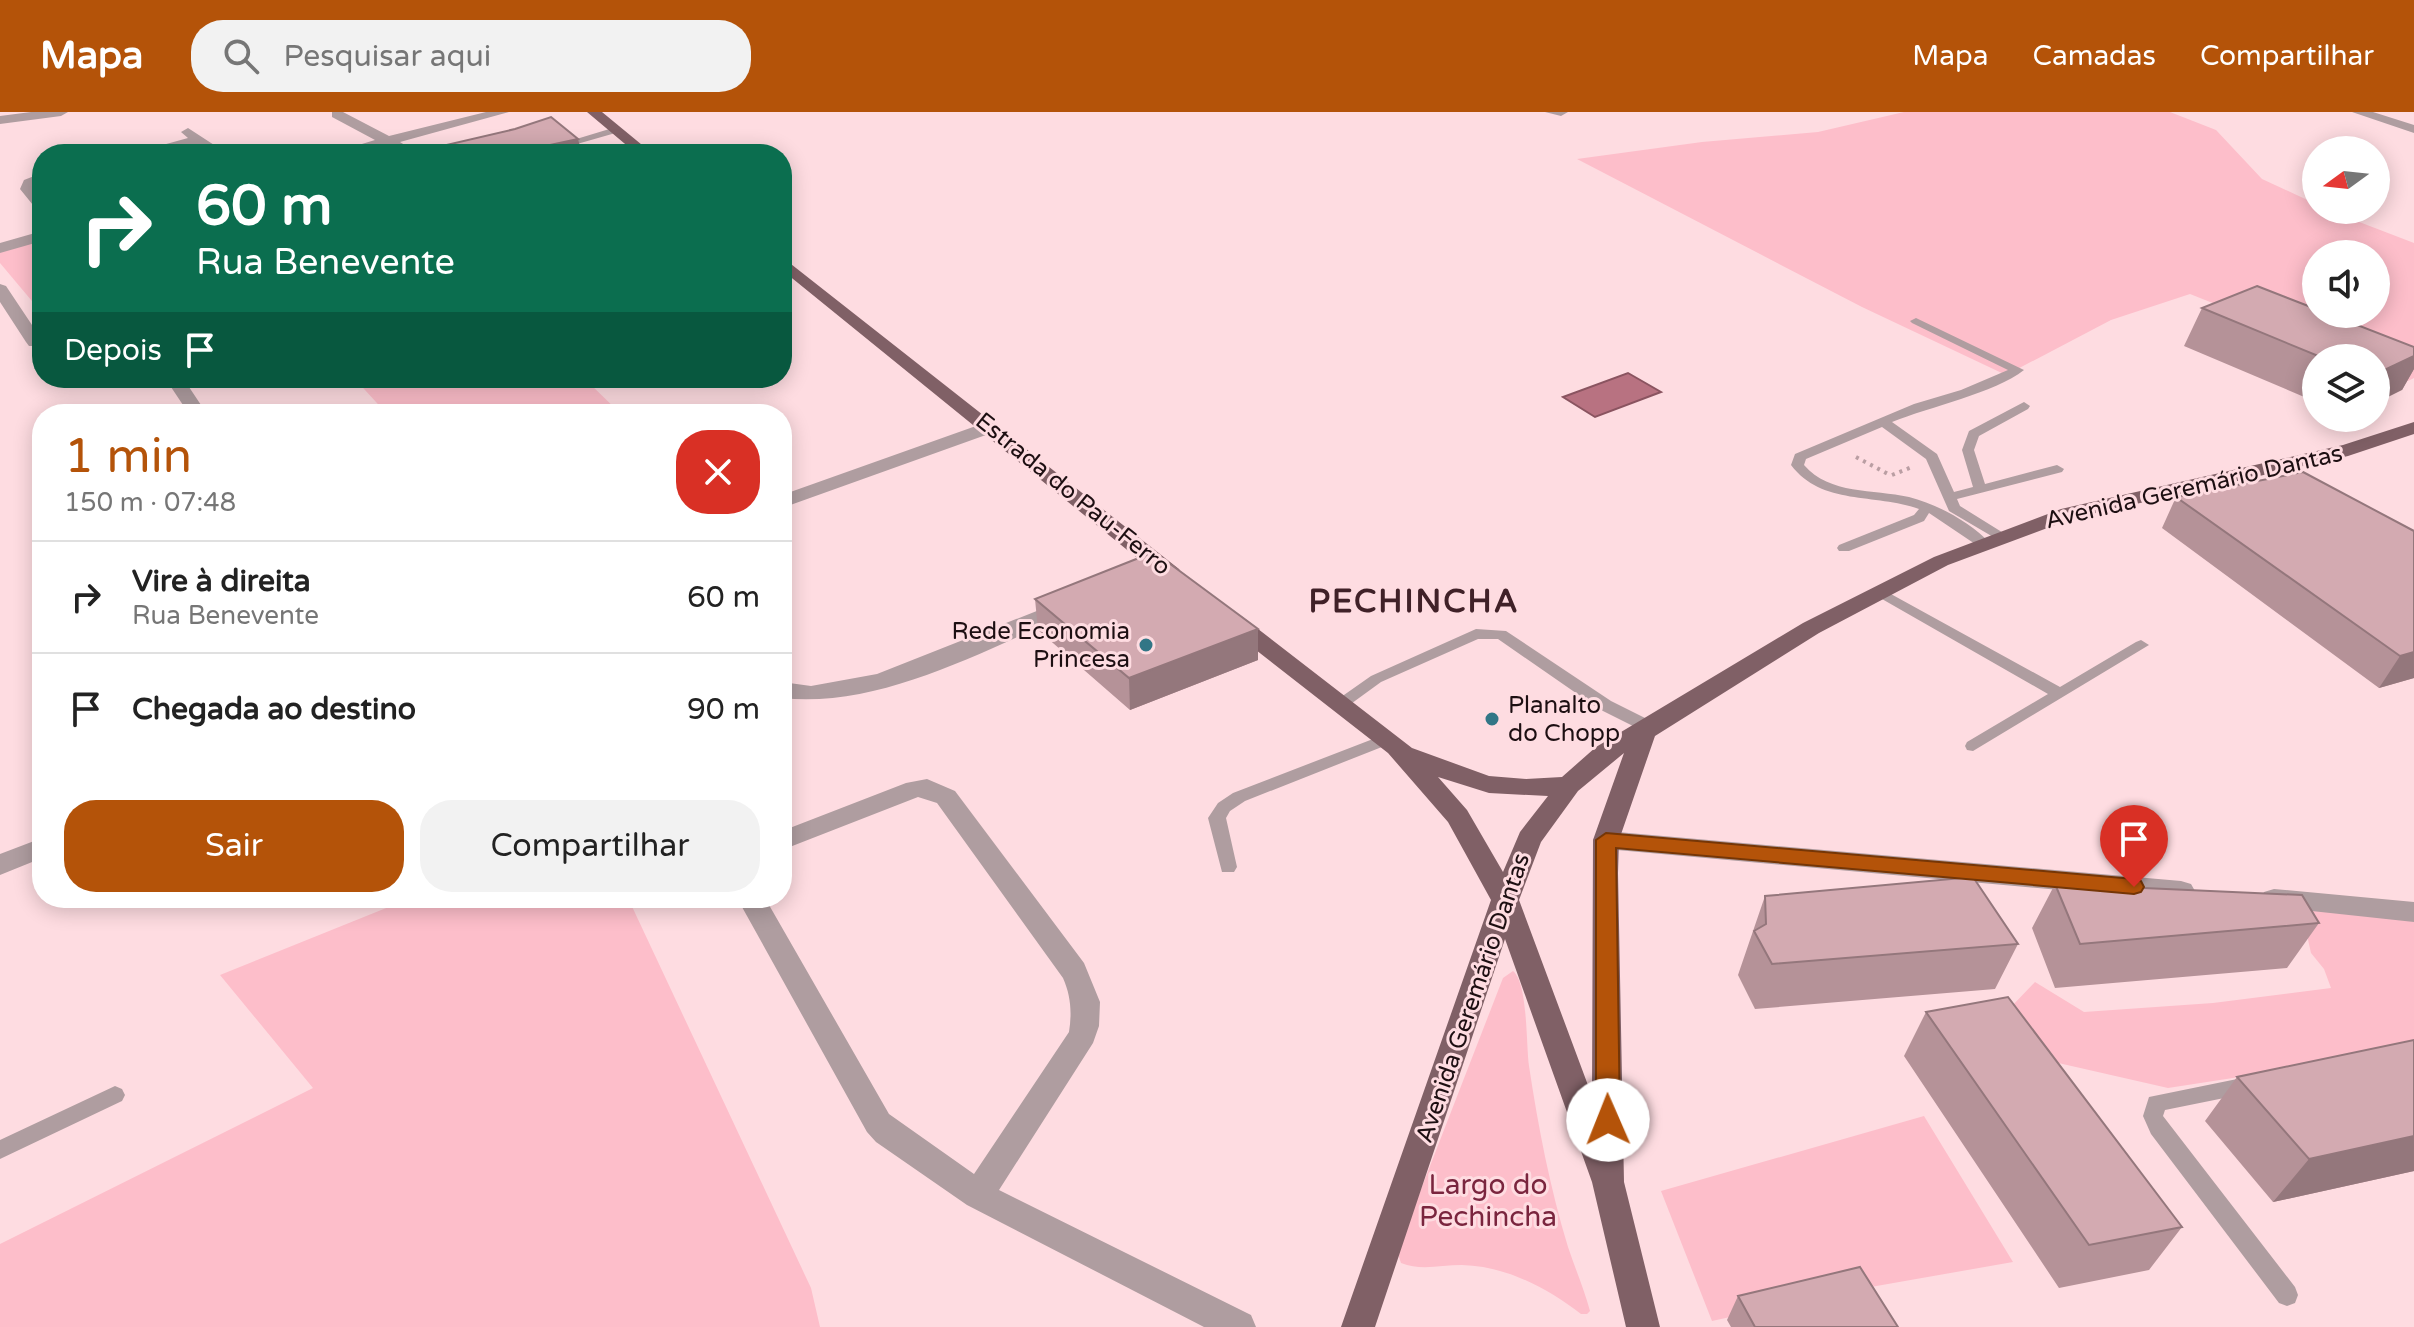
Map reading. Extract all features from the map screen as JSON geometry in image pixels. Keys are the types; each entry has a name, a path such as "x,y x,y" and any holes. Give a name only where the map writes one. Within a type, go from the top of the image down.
{"main road":[{"path":"594,112 634,144"},
{"name":"Estrada do Pau-Ferro","path":"792,270 1186,585"},
{"name":"Avenida Geremário Dantas","path":"1358,1327 1505,900 1529,839 1569,785 1605,753 1648,730 1811,628 1992,540 2068,513 2348,450 2414,428"},
{"path":"1222,612 1392,743 1458,816 1505,900 1608,1182 1624,1259 1643,1327"},
{"path":"1608,1182 1606,840 1648,730"},
{"path":"1392,743 1455,777 1525,790 1569,785"}],"street":[{"path":"0,120 61,112"},
{"path":"372,144 502,112"},
{"path":"1552,112 1561,112"},
{"path":"2359,112 2414,129"},
{"path":"337,114 393,144"},
{"path":"168,144 193,136 205,144"},
{"path":"0,248 32,239"},
{"path":"0,289 32,337"},
{"path":"792,498 990,427"},
{"path":"1134,578 1161,567"},
{"path":"792,691 816,694 866,685 1092,596"},
{"path":"792,837 915,789 937,790 946,797 1074,971 1084,990 1088,1010 1083,1035 978,1195"},
{"path":"1606,840 2208,893"},
{"path":"0,865 32,851"},
{"path":"2256,898 2414,912"},
{"path":"757,908 878,1123 978,1195 1239,1327"}],"lane":[{"path":"567,144 616,130"},
{"path":"1916,321 2018,370 1965,393 1918,407 1800,457 1797,465 1801,473 1815,481 1836,489 1917,503 1992,540"},
{"path":"1981,490 1968,450 1973,434 2024,406"},
{"path":"1885,423 1932,457 1951,502 1992,540"},
{"path":"1844,548 1981,490 2057,469"},
{"path":"1880,592 2060,694"},
{"path":"1342,702 1376,679 1476,634 1501,634 1605,705 1648,730"},
{"path":"1973,746 2141,645"},
{"path":"1228,867 1217,818 1224,807 1239,797 1392,743"},
{"path":"2264,1083 2156,1103 2153,1116 2158,1128 2287,1295"},
{"path":"0,1150 115,1095"}],"path":[{"path":"1855,456 1891,476"}],"green space":[{"path":"1904,112 2170,112 2216,130 2262,179 2302,198 2302,224 2364,224 2414,243 2414,378 2408,381 2390,374 2390,344 2316,344 2190,294 2111,320 2006,375 1862,307 1577,159 1702,142 1818,132"},
{"path":"32,242 32,301 0,263 0,251"},
{"path":"363,388 594,388 611,404 378,404"},
{"path":"386,908 633,908 811,1288 820,1327 0,1327 0,1244 313,1088 220,975"},
{"path":"2301,908 2414,919 2414,1050 2168,1088 2032,1057 1987,1032 2035,982 2084,1012 2213,1003 2331,988 2324,969 2311,953"},
{"name":"Largo do Pechincha","path":"1513,971 1524,1001 1529,1066 1545,1157 1568,1247 1590,1311 1587,1314 1581,1314 1540,1287 1510,1274 1478,1266 1408,1265 1401,1263 1397,1251 1503,978"},
{"path":"1924,1116 2013,1262 1848,1291 1712,1321 1661,1191"}],"shaded area":[{"path":"1628,373 1661,392 1595,417 1563,397"}],"building":[{"path":"551,117 578,139 555,144 451,144"},
{"path":"2257,286 2302,304 2302,328 2365,328 2414,347 2414,356 2390,367 2390,344 2302,344 2302,349 2202,308"},
{"path":"2303,472 2414,531 2414,652 2400,656 2176,497"},
{"path":"1154,552 1258,629 1129,678 1035,599"},
{"path":"1973,877 2018,944 1772,964 1754,931 1766,924 1765,896"},
{"path":"2055,884 2302,895 2319,923 2080,944"},
{"path":"2008,997 2182,1227 2089,1245 1926,1012"},
{"path":"2414,1040 2414,1136 2309,1159 2237,1077"},
{"path":"1860,1267 1898,1327 1755,1327 1738,1296"}],"place":[{"name":"Rede Economia Princesa","path":"1146,645"},
{"name":"Planalto do Chopp","path":"1492,719"}],"district":[{"name":"PECHINCHA","path":"1414,602"}],"route":[{"path":"1608,1120 1606,840 2134,887"}]}
